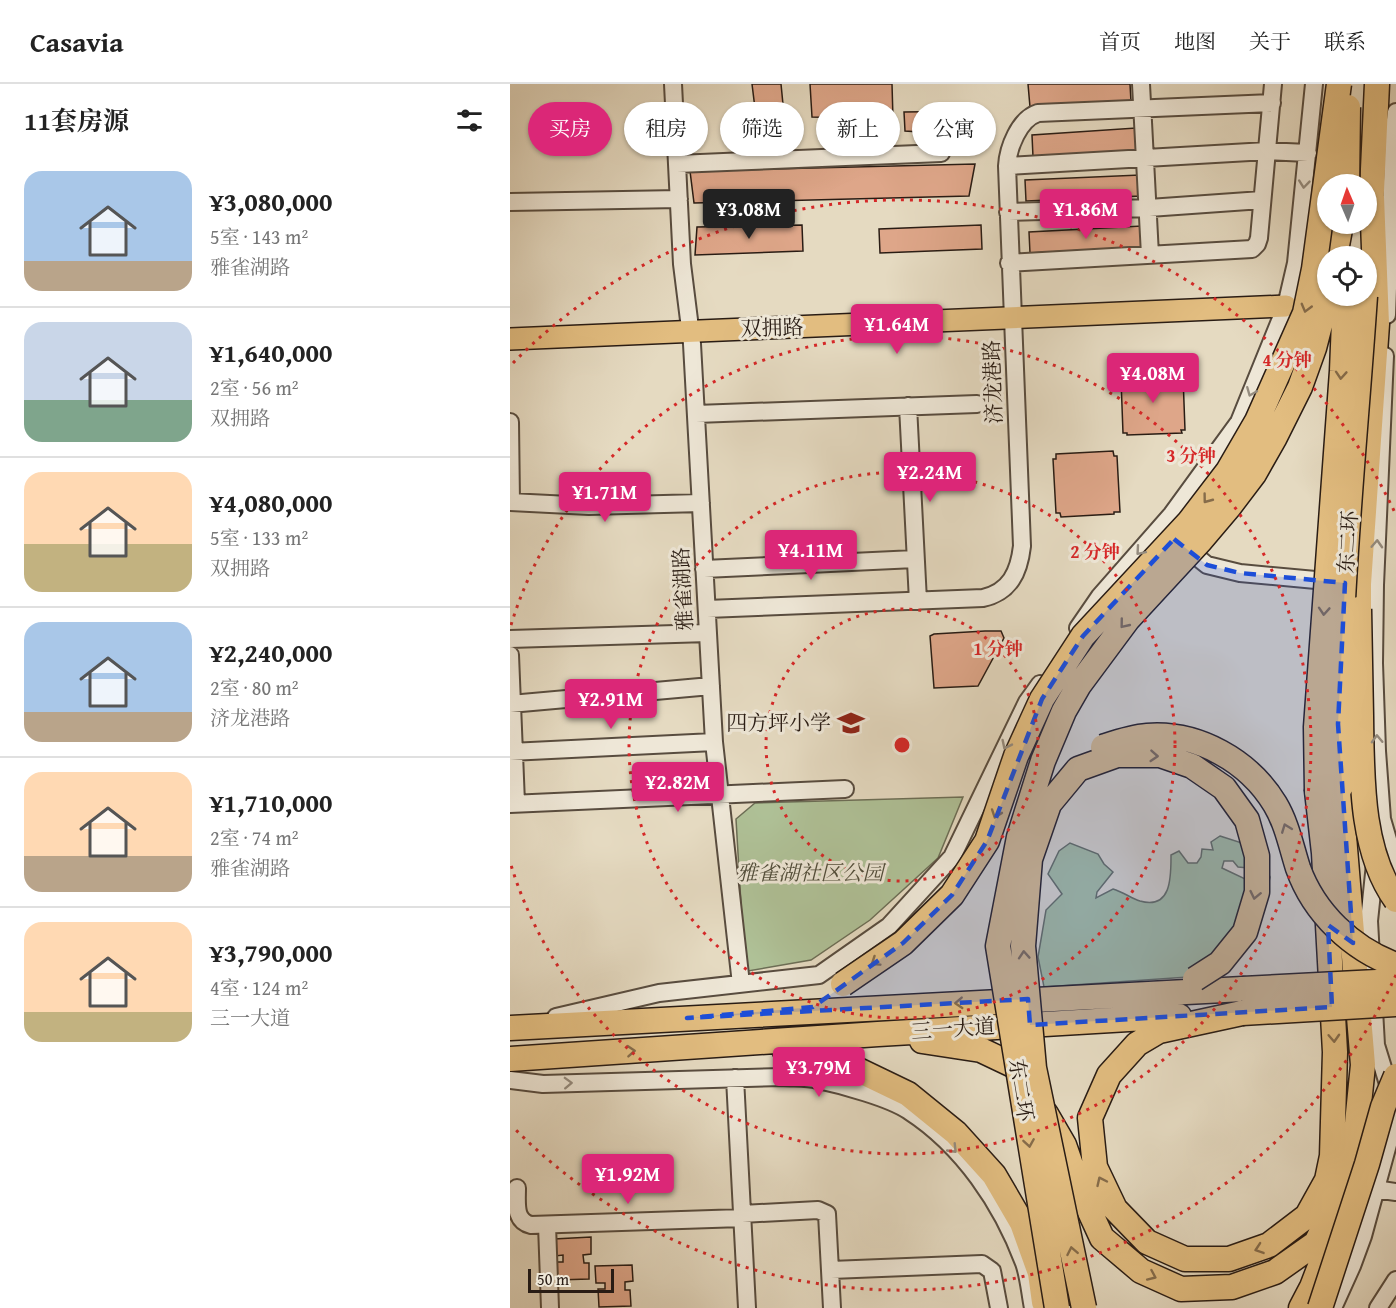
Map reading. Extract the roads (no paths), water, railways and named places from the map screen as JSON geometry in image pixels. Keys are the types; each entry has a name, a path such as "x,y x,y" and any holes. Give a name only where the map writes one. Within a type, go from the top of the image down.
{"highway":[{"path":"687,1018 813,1007 903,943 952,895 987,841 1016,756 1042,699 1083,636 1189,522 1228,471 1257,421 1305,313 1314,269 1339,84"},
{"path":"1347,174 1349,84"},
{"path":"1373,174 1377,84"},
{"path":"1373,234 1377,324 1367,585 1359,609 1361,737 1368,830 1388,889 1396,900"},
{"path":"1020,837 1043,761 1064,711 1079,685 1128,619 1202,540 1254,474 1300,387 1314,348 1325,306"},
{"path":"1301,1308 1317,1276 1352,1172 1363,1065 1329,789 1316,727 1342,371 1345,306"},
{"name":"东二环","path":"1329,789 1338,724 1341,639 1364,306"},
{"path":"1020,837 1051,783 1070,766 1100,748 1127,739 1150,736 1203,743 1221,752 1262,786 1275,804 1286,825 1299,870 1308,889 1333,925 1366,952 1396,965"},
{"path":"1084,1308 1034,1068 1023,946 1030,859 1049,804 1078,769 1117,755 1160,755 1192,766 1224,788 1247,820 1257,856 1257,892 1245,932 1220,963 1195,979 1102,995"},
{"path":"1242,1013 1159,1031 1137,1044 1109,1075 1090,1118 1095,1167 1115,1209 1147,1242 1185,1259 1229,1259 1269,1245 1307,1216 1327,1180 1332,1156 1335,1063 1324,853 1329,789"},
{"name":"东二环","path":"1020,837 998,946 1057,1308"},
{"name":"三一大道","path":"512,1027 1396,981"},
{"name":"三一大道","path":"510,1059 878,1034 1396,1004"},
{"path":"878,1034 981,1050 1021,1069 1064,1145 1079,1188 1102,1238 1141,1271 1181,1289 1232,1287 1275,1272 1316,1243 1352,1172"},
{"path":"711,1046 825,1056 908,1094 956,1133 994,1175 1022,1223 1040,1273 1045,1308"},
{"path":"1320,1308 1383,1107 1396,1076"}],"main road":[{"name":"双拥路","path":"510,339 692,337 1284,312"},
{"name":"双拥路","path":"510,353 692,337"}],"street":[{"name":"雅雀湖路","path":"673,84 681,264 692,337 714,742 741,984"},
{"path":"1141,84 1150,255"},
{"path":"1010,263 1252,249 1259,238 1273,84"},
{"path":"512,1027 659,993 819,975 889,926 952,857 1027,702 1100,596 1172,514 1239,422 1284,312 1296,263 1314,84"},
{"name":"济龙港路","path":"707,609 983,598 1000,592 1015,577 1022,546 1007,166 1020,129 1032,115 1272,103"},
{"path":"1396,112 1390,360 1386,378 1367,585 1383,819 1396,867"},
{"path":"1007,166 1267,152 1308,153"},
{"path":"677,164 912,154"},
{"path":"510,202 679,199"},
{"path":"1008,212 1149,208 1262,200"},
{"path":"696,414 977,404"},
{"path":"908,406 918,601"},
{"path":"510,423 511,502 589,506 701,503"},
{"path":"1160,528 1207,565 1240,573 1367,585"},
{"path":"704,568 915,560"},
{"path":"510,639 708,633"},
{"path":"510,657 513,804 845,789"},
{"path":"511,704 711,686"},
{"path":"512,752 714,742"},
{"path":"1383,819 1378,834 1369,921 1376,1045 1396,1110"},
{"path":"510,1080 543,1084 782,1077 817,1079 875,1096 908,1110 926,1124 976,1174 1002,1214 1024,1264 1033,1308"},
{"path":"735,1078 747,1308"},
{"path":"1333,1308 1364,1236 1396,1115"},
{"path":"517,1188 520,1220 531,1225 824,1211 829,1220 832,1308"},
{"path":"1375,1189 1396,1192"},
{"path":"547,1225 550,1308"},
{"path":"831,1270 982,1264 992,1271 999,1308"},
{"path":"1378,1308 1396,1280"}],"place":[{"name":"四方坪小学","path":"851,723"}],"park label":[{"name":"雅雀湖社区公园","path":"810,873"}]}
